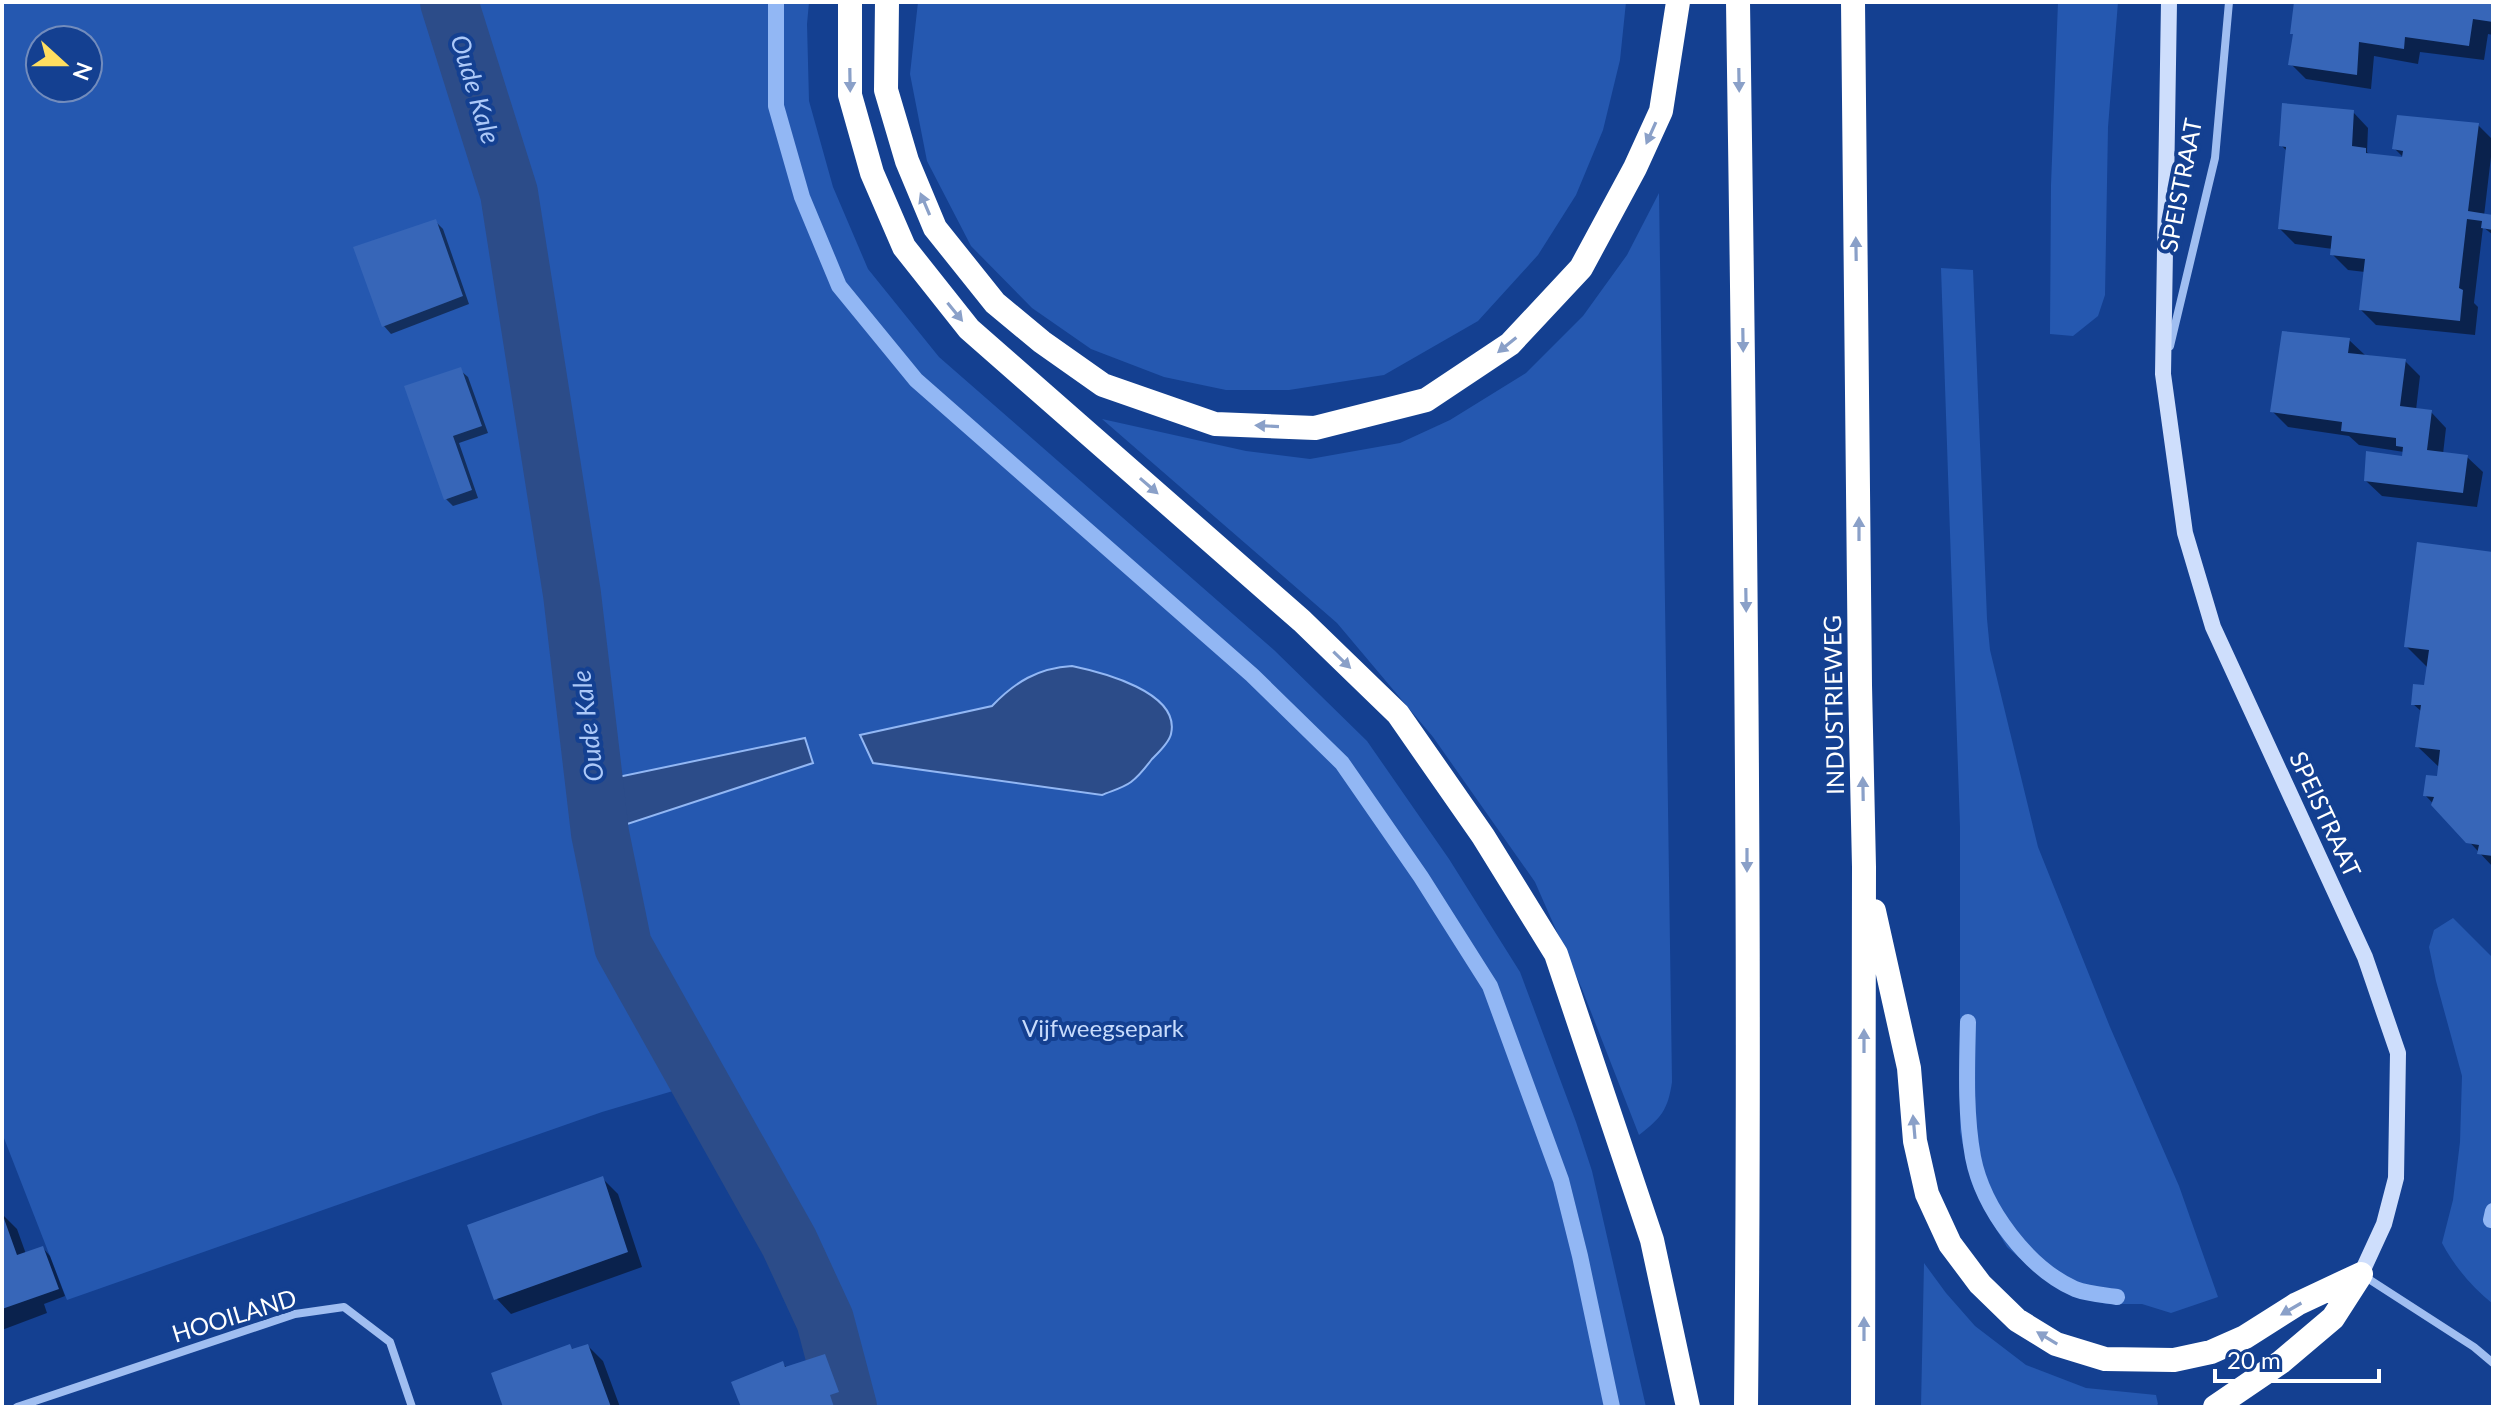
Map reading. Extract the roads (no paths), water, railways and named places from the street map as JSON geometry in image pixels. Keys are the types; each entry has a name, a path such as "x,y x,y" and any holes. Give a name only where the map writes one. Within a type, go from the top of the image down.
{"highway":[{"path":"850,2 850,95 872,173 904,247 969,329 1302,621 1398,714 1483,836 1556,954 1652,1240 1688,1407"},
{"path":"887,2 886,90 907,161 935,228 995,303 1042,342 1103,385 1215,424 1315,428 1426,400 1510,344 1581,268 1635,168 1661,111 1678,2"},
{"path":"1738,2 1749,1176 1746,1407"},
{"name":"INDUSTRIEWEG","path":"1853,2 1864,867 1863,1407"},
{"path":"1864,867 1909,1068 1915,1141 1927,1194 1950,1244 1986,1290 2017,1320 2056,1344 2105,1359 2174,1360 2211,1352 2245,1337 2297,1304 2361,1274"},
{"path":"2215,1407 2281,1362 2333,1318 2361,1274"}],"street":[{"name":"SPEISTRAAT","path":"2169,2 2163,374 2185,533 2213,627 2365,957 2398,1053 2396,1178 2384,1224 2361,1274"},
{"name":"SPEISTRAAT","path":"2163,374 2215,158 2229,2"},
{"path":"2361,1274 2474,1347 2493,1363"},
{"name":"HOOILAND","path":"17,1407 295,1314 344,1307 390,1342 412,1407"}],"waterway":[{"name":"Oude Kale","path":"449,2 509,193 572,594 600,833 623,946 789,1242 825,1320 848,1407"},
{"path":"776,2 776,106 802,197 839,286 916,380 1252,675 1342,763 1421,877 1490,986 1561,1180 1612,1407"},
{"path":"1968,1022 1970,1140 1978,1177 1997,1216 2025,1252 2058,1279 2075,1289 2117,1297"},
{"path":"2491,1220 2493,1211"}],"park label":[{"name":"Vijfweegsepark","path":"1103,1027"}]}
